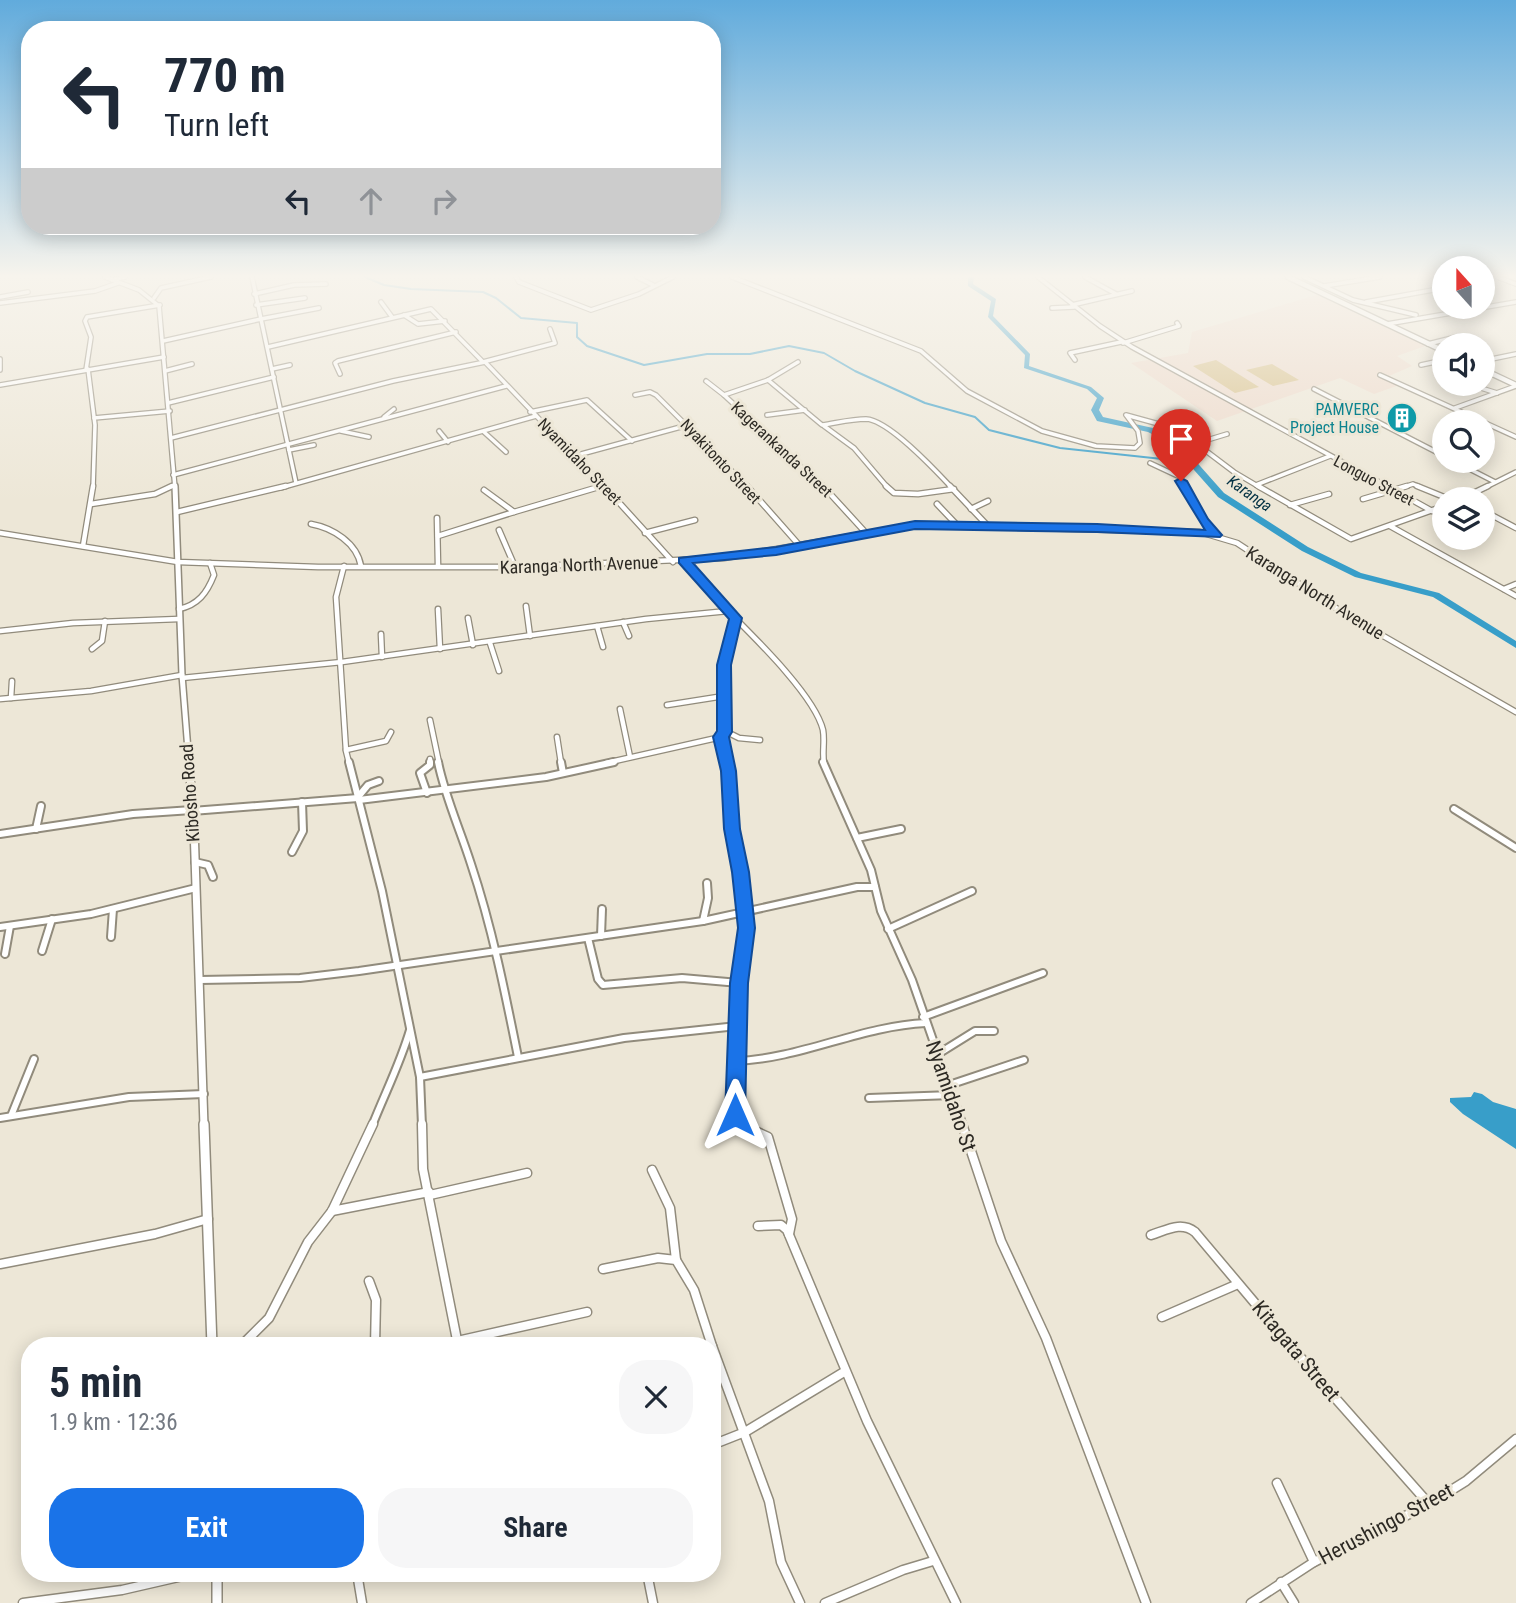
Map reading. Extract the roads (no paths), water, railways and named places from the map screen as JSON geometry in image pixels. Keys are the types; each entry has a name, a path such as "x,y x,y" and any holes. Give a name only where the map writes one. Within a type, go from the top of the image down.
{"main road":[{"path":"1495,376 1516,386"}],"street":[{"path":"83,546 91,504 95,404 87,369 89,352"},
{"name":"Kibosho Road","path":"164,352 177,512 179,619 195,862 212,1337"},
{"path":"269,352 296,483"},
{"path":"340,374 335,363 338,361 375,352"},
{"name":"Nyamidaho Street","path":"474,352 530,412 548,425 673,562"},
{"path":"170,438 521,352"},
{"path":"922,352 967,391 1042,431 1096,446 1129,448 1140,443 1138,431 1126,415 1171,426 1256,485 1351,539 1432,511"},
{"path":"1075,360 1070,353 1076,352"},
{"name":"Longuo Street","path":"1139,352 1432,511"},
{"path":"1495,358 1516,354"},
{"path":"0,385 164,357"},
{"path":"0,359 0,370"},
{"name":"Kagerankanda Street","path":"798,362 768,380 724,395 809,471 866,533"},
{"path":"1421,365 1432,363"},
{"path":"165,371 192,364"},
{"path":"272,369 290,365"},
{"path":"1380,375 1516,437"},
{"path":"94,418 169,407 274,377"},
{"path":"768,380 854,448 875,475 894,493 918,494 954,489"},
{"path":"706,381 724,395"},
{"path":"173,475 289,447 338,431 506,386"},
{"path":"1455,408 1516,386"},
{"path":"1314,389 1432,450"},
{"path":"448,392 451,401"},
{"name":"Nyakitonto Street","path":"635,395 652,392 731,467 800,546"},
{"path":"530,412 587,400 632,442"},
{"path":"403,407 405,413"},
{"path":"382,419 394,409"},
{"path":"767,415 805,410"},
{"path":"177,512 296,483 536,416"},
{"path":"824,426 874,420 916,450 986,525"},
{"path":"574,456 688,425"},
{"path":"338,431 369,437"},
{"path":"439,431 448,442"},
{"path":"484,432 506,452"},
{"path":"1194,444 1227,434"},
{"path":"289,447 314,445"},
{"path":"1256,485 1330,456"},
{"path":"1150,463 1180,477 1201,516 1216,535"},
{"path":"1484,487 1516,472"},
{"path":"1477,473 1494,482"},
{"path":"91,504 155,494 174,485"},
{"path":"1363,499 1392,489 1419,485 1432,491"},
{"path":"438,536 602,486"},
{"path":"484,490 514,512"},
{"path":"1290,505 1329,494"},
{"path":"971,509 988,501"},
{"path":"937,504 956,524"},
{"path":"1495,517 1516,528"},
{"path":"436,518 438,566"},
{"path":"645,533 695,520"},
{"path":"311,524 327,527 340,535 359,557 360,566"},
{"name":"Karanga North Avenue","path":"0,533 178,562 514,567 673,562 745,555 915,525 1193,531 1216,535 1237,543 1356,621 1516,712"},
{"path":"1390,526 1516,596"},
{"path":"499,530 512,555 514,567"},
{"name":"Nyamidaho St","path":"684,560 773,657 800,692 823,730 823,762 858,838 888,929 912,980 1002,1241 1046,1338 1146,1603"},
{"path":"179,609 193,605 204,596 215,575 210,563"},
{"path":"344,566 336,597 346,750 373,850 419,1077 421,1146 454,1337"},
{"path":"1504,589 1516,584"},
{"path":"526,606 530,636"},
{"path":"438,609 440,649"},
{"path":"0,698 91,691 182,677 342,662 623,622 728,611"},
{"path":"468,618 473,645"},
{"path":"736,618 726,648 723,734 729,771 732,829 741,872 746,928 739,983 735,1115 741,1126 768,1137 792,1219 789,1234"},
{"path":"0,631 105,621 179,619"},
{"path":"92,649 102,641 105,621"},
{"path":"623,622 629,636"},
{"path":"597,626 603,647"},
{"path":"381,634 382,657"},
{"path":"490,643 499,671"},
{"path":"11,698 12,681"},
{"path":"667,705 724,696"},
{"path":"620,709 630,757"},
{"path":"430,720 444,791 471,863 496,949 518,1057"},
{"path":"346,750 383,742 391,736 391,732"},
{"path":"0,834 133,814 428,793 564,773 723,734 760,740"},
{"path":"557,737 564,773"},
{"path":"428,793 420,773 430,765 430,759"},
{"path":"358,798 368,785 379,781"},
{"path":"292,852 303,831 302,802"},
{"path":"36,829 41,806"},
{"path":"1454,809 1516,848"},
{"path":"858,838 901,829"},
{"path":"195,862 208,864 213,877"},
{"path":"703,921 708,898 707,883"},
{"path":"200,980 300,978 398,965 703,921 856,887 875,887"},
{"path":"0,927 113,909 196,888"},
{"path":"888,929 972,891"},
{"path":"111,937 113,909"},
{"path":"601,936 602,909"},
{"path":"42,951 52,919"},
{"path":"5,954 10,926"},
{"path":"588,938 598,979 603,985 691,978 739,983"},
{"path":"735,1061 760,1060 844,1037 925,1020 1043,973"},
{"path":"419,1077 624,1038 737,1026"},
{"path":"250,1337 269,1318 308,1242 331,1211 371,1130 388,1083 400,1065 410,1030"},
{"path":"938,1054 975,1031 995,1031"},
{"path":"11,1116 34,1059"},
{"path":"949,1085 1024,1060"},
{"path":"0,1118 129,1097 204,1094"},
{"path":"869,1098 952,1095"},
{"path":"652,1170 670,1209 676,1260 687,1272 709,1337"},
{"path":"331,1211 430,1194 527,1173"},
{"path":"0,1264 155,1234 208,1219"},
{"path":"758,1226 780,1225 789,1234 844,1372 933,1561 956,1603"},
{"name":"Kitagata Street","path":"1151,1235 1178,1226 1187,1226 1212,1250 1238,1284 1429,1504"},
{"path":"603,1269 658,1258 676,1260"},
{"path":"369,1281 376,1300 375,1337"},
{"path":"1162,1317 1238,1284"},
{"path":"477,1337 587,1312"},
{"path":"721,1369 769,1501 781,1562 800,1603"},
{"path":"721,1442 745,1432 844,1372"},
{"name":"Herushingo Street","path":"1251,1603 1314,1562 1429,1504 1466,1481 1516,1439"},
{"path":"1278,1483 1314,1562"},
{"path":"827,1602 903,1570 933,1561"},
{"path":"23,1603 122,1590 157,1582"},
{"path":"217,1582 217,1603"},
{"path":"358,1582 362,1603"},
{"path":"649,1582 653,1603"},
{"path":"1281,1582 1294,1603"}],"water":[{"path":"1474,1092 1493,1102 1516,1109 1516,1149 1463,1114 1450,1102 1450,1098 1471,1097"}],"waterway":[{"path":"604,352 644,365 707,354 761,352"},
{"path":"818,352 925,403 975,417 989,430 1060,448 1190,462"},
{"name":"Karanga","path":"1025,352 1028,355 1026,367 1089,388 1101,398 1095,410 1100,419 1150,430 1174,442 1221,495 1305,549 1358,575 1436,595 1516,645"}],"place":[{"name":"PAMVERC Project House","path":"1402,418"}]}
